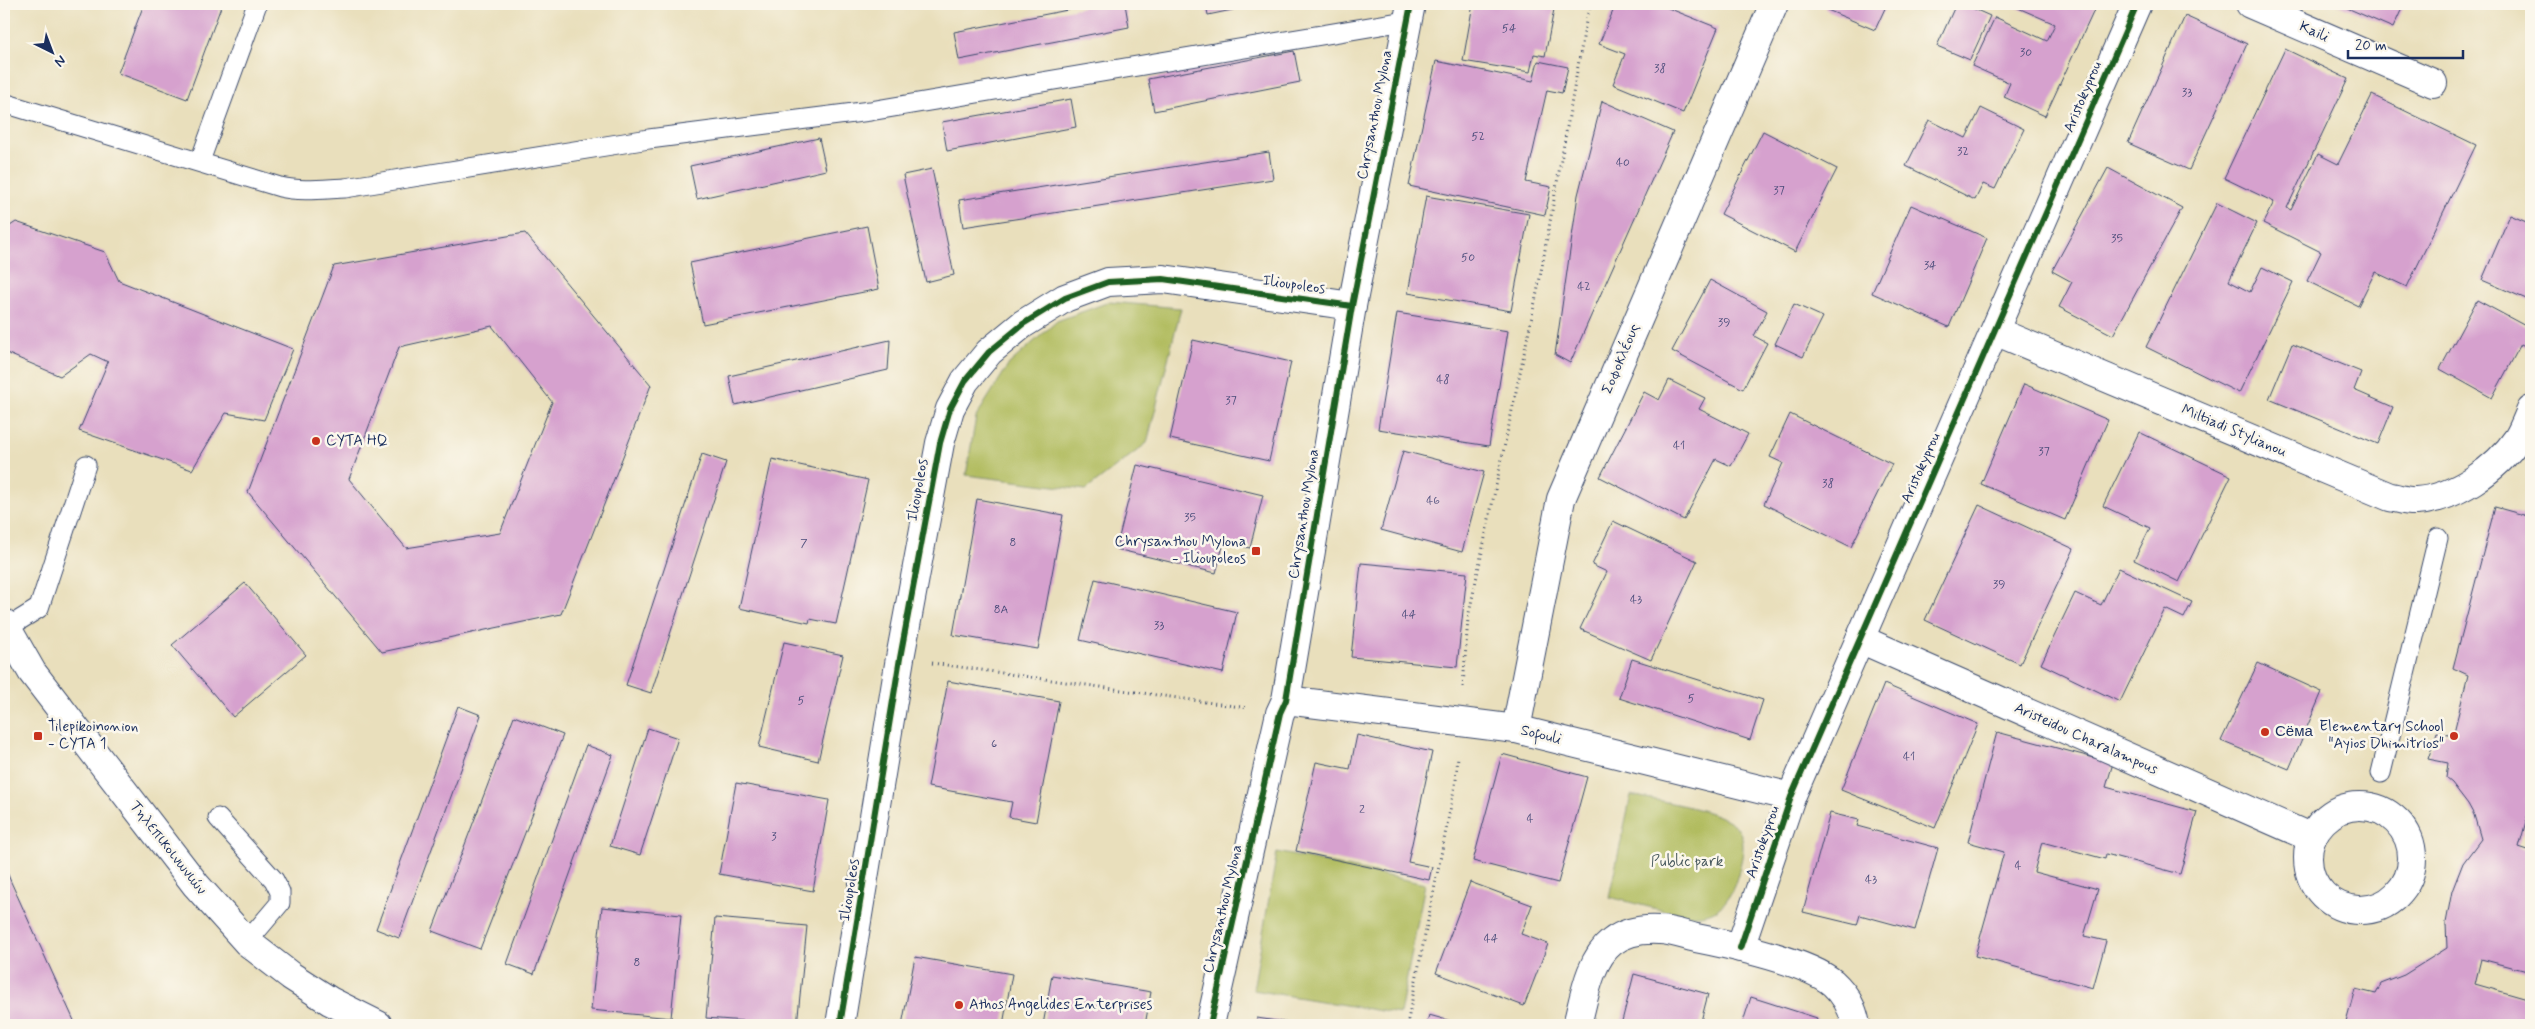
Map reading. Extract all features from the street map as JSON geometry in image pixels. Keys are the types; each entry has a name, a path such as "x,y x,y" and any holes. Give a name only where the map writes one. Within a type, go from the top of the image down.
{"street":[{"name":"Σοφοκλέους","path":"1516,729 1561,499 1774,4"},
{"name":"Aristokyprou","path":"1740,948 1791,797 2136,4"},
{"name":"Kaili","path":"2250,4 2434,83"},
{"name":"Chrysanthou Mylona","path":"1210,1025 1283,706 1352,306 1408,13"},
{"name":"Ilioupoleos","path":"840,1025 900,658 940,443 950,408 965,381 989,352 1023,324 1065,298 1108,282 1163,280 1352,306"},
{"name":"Miltiadi Stylianou","path":"1995,331 2390,497 2415,502 2442,497 2475,478 2497,462 2524,440 2531,410"},
{"name":"Τηλεπικοινωνιών","path":"5,625 32,672 196,885 247,942 292,976 330,1000 378,1025"},
{"name":"Aristeidou Charalampous","path":"1860,639 2312,838"},
{"name":"Sofouli","path":"1283,706 1460,721 1516,729 1791,797"},
{"path":"1577,1025 1586,990 1601,956 1611,942 1637,930 1661,930 1740,948 1814,971 1832,982 1846,996 1855,1020"}],"lane":[{"path":"200,161 257,4"},
{"path":"4,103 294,190 345,188 650,139 870,111 1408,13"},
{"path":"5,625 39,608 86,465"},
{"path":"2381,773 2438,538"},
{"path":"218,818 274,880 280,892 280,904 247,942"}],"path":[{"path":"1407,1025 1456,780 1468,618 1539,282 1587,16 1591,4"},
{"path":"900,658 1283,706"}],"green space":[{"path":"1109,302 1181,308 1147,443 1086,490 966,475 976,417 1009,364 1057,321"},
{"name":"Public park","path":"1631,795 1699,809 1724,818 1737,828 1743,843 1742,855 1736,882 1724,904 1706,914 1695,915 1665,911 1609,897"},
{"path":"1277,852 1425,884 1400,1014 1253,990"}],"building":[{"path":"144,4 222,4 187,99 118,73"},
{"path":"1099,4 1125,4 1129,27 959,60 954,32"},
{"path":"1206,4 1256,4 1256,5 1208,15"},
{"path":"1473,4 1555,4 1545,56 1534,54 1530,72 1463,61"},
{"path":"1616,4 1658,4 1718,28 1683,113 1613,84 1625,54 1599,44"},
{"path":"1827,4 1887,4 1875,30 1825,9"},
{"path":"1956,4 1963,4 1990,16 1970,60 1937,46"},
{"path":"2009,4 2097,4 2045,116 2004,97 2010,83 1972,66 1995,17 2047,41 2055,24"},
{"path":"2338,4 2404,4 2393,28"},
{"path":"2185,16 2247,44 2189,170 2128,143"},
{"path":"2285,49 2348,79 2287,208 2291,210 2318,154 2338,164 2372,95 2476,145 2407,287 2375,272 2358,306 2307,281 2321,252 2263,223 2274,202 2224,178"},
{"path":"1294,51 1300,82 1154,111 1148,79"},
{"path":"1436,61 1533,81 1538,61 1568,67 1562,93 1547,90 1526,182 1551,187 1545,215 1409,186"},
{"path":"1071,99 1076,127 947,151 942,122"},
{"path":"1602,101 1673,132 1570,363 1555,355 1578,195"},
{"path":"1981,108 2024,129 1995,189 1983,184 1975,200 1906,166 1929,120 1966,138"},
{"path":"1763,131 1837,169 1795,252 1721,214"},
{"path":"819,138 826,170 697,199 690,166"},
{"path":"1269,152 1273,179 963,227 959,200"},
{"path":"2108,168 2182,208 2113,335 2059,307 2072,282 2052,271"},
{"path":"932,169 954,275 926,282 903,175"},
{"path":"1426,196 1529,214 1511,311 1408,293"},
{"path":"2217,203 2257,223 2229,281 2250,292 2262,267 2293,282 2239,393 2146,347"},
{"path":"1911,205 1987,238 1949,327 1872,293"},
{"path":"2510,215 2531,224 2531,301 2482,280"},
{"path":"16,222 105,252 119,281 293,349 264,420 226,413 192,470 79,431 108,362 91,354 60,376 4,352 4,230"},
{"path":"867,226 879,289 703,324 690,263"},
{"name":"CYTA HQ","path":"525,233 651,385 561,614 382,652 248,492 334,266","holes":["492,326 552,402 500,533 406,548 349,479 399,347"]},
{"path":"1710,280 1767,311 1754,336 1767,343 1743,389 1672,351"},
{"path":"2477,300 2531,329 2531,349 2521,344 2492,398 2440,369"},
{"path":"1794,304 1823,317 1803,357 1775,344"},
{"path":"1397,313 1508,331 1489,446 1378,429"},
{"path":"890,340 888,370 735,405 729,376"},
{"path":"1193,340 1291,362 1269,461 1170,439"},
{"path":"2292,344 2361,372 2354,390 2393,407 2378,444 2269,399"},
{"path":"1669,380 1705,398 1699,409 1748,434 1731,466 1716,459 1684,520 1600,477 1644,392 1659,400"},
{"path":"2024,384 2108,420 2065,520 1981,484"},
{"path":"1790,414 1892,464 1851,547 1764,504 1783,463 1770,457"},
{"path":"2139,432 2231,476 2179,582 2134,560 2150,528 2103,506"},
{"path":"1403,451 1484,472 1462,552 1381,530"},
{"path":"702,454 726,462 651,693 626,685"},
{"path":"772,459 868,480 836,624 810,619 809,623 739,608"},
{"path":"1137,465 1263,495 1250,548 1224,542 1216,573 1116,549"},
{"path":"977,499 1063,515 1038,649 953,635"},
{"path":"1979,505 2074,549 2020,664 1925,620"},
{"path":"2495,507 2531,517 2531,803 2519,847 2531,851 2531,972 2481,959 2475,984 2531,1000 2531,1025 2345,1025 2355,989 2376,994 2381,984 2404,975 2447,948 2446,923 2452,891 2463,863 2481,839 2474,815 2468,804 2446,778 2448,763 2428,759 2437,732 2453,736 2468,675 2453,668"},
{"path":"1613,521 1697,561 1651,660 1580,629 1607,572 1592,565"},
{"path":"1361,563 1467,573 1457,667 1351,657"},
{"path":"2119,568 2192,602 2184,618 2165,609 2120,702 2041,664 2075,593 2101,605"},
{"path":"1095,579 1237,612 1223,673 1080,640"},
{"path":"245,583 306,655 233,717 172,645"},
{"path":"784,642 843,655 818,761 759,747"},
{"path":"1632,659 1763,700 1750,740 1619,698"},
{"path":"2258,663 2322,692 2289,769 2221,741"},
{"path":"948,681 1059,701 1036,822 1009,817 1012,802 928,787"},
{"path":"1884,684 1978,724 1935,828 1841,790"},
{"path":"458,706 481,715 399,938 376,929"},
{"path":"514,716 563,735 480,949 432,931"},
{"path":"648,728 678,738 640,855 610,846"},
{"path":"1997,732 2113,763 2106,787 2197,812 2180,874 2106,854 2105,859 2042,842 2034,872 2098,889 2084,936 2106,941 2093,988 1975,956 2004,852 1968,842"},
{"path":"1357,735 1432,752 1408,862 1432,867 1429,880 1296,851 1316,762 1350,769"},
{"path":"586,745 613,755 534,974 507,964"},
{"path":"1502,754 1587,777 1558,883 1473,861"},
{"path":"736,783 829,800 813,891 719,874"},
{"path":"1830,813 1859,820 1857,826 1938,848 1915,930 1860,915 1857,925 1803,912"},
{"path":"4,865 11,882 76,1025 4,1025"},
{"path":"1470,882 1532,905 1521,934 1548,944 1524,1006 1436,973"},
{"path":"602,907 681,915 671,1018 591,1010"},
{"path":"715,918 807,926 797,1025 706,1018"},
{"path":"915,957 1012,974 1003,1025 902,1025"},
{"path":"1634,974 1708,994 1700,1025 1621,1025"},
{"path":"1052,975 1151,992 1145,1025 1043,1025"},
{"path":"1751,997 1817,1018 1815,1025 1742,1025"},
{"path":"1429,1015 1465,1025 1426,1025"},
{"path":"1257,1018 1296,1024 1296,1025 1256,1025"}],"cycle path":[{"path":"1210,1025 1280,713 1286,700 1352,306 1411,4"},
{"path":"1740,948 1791,797 2137,4"},
{"path":"840,1025 900,658 940,443 950,409 965,381 989,352 1023,324 1065,298 1108,282 1163,279 1352,306"}],"place":[{"name":"CYTA HQ","path":"316,441"},
{"name":"Chrysanthou Mylona - Ilioupoleos","path":"1256,551"},
{"name":"Сёма","path":"2265,732"},
{"name":"Tilepikoinonion - CYTA 1","path":"38,736"},
{"name":"Elementary School \"Ayios Dhimitrios\"","path":"2454,736"},
{"name":"Athos Angelides Enterprises","path":"959,1005"}]}
